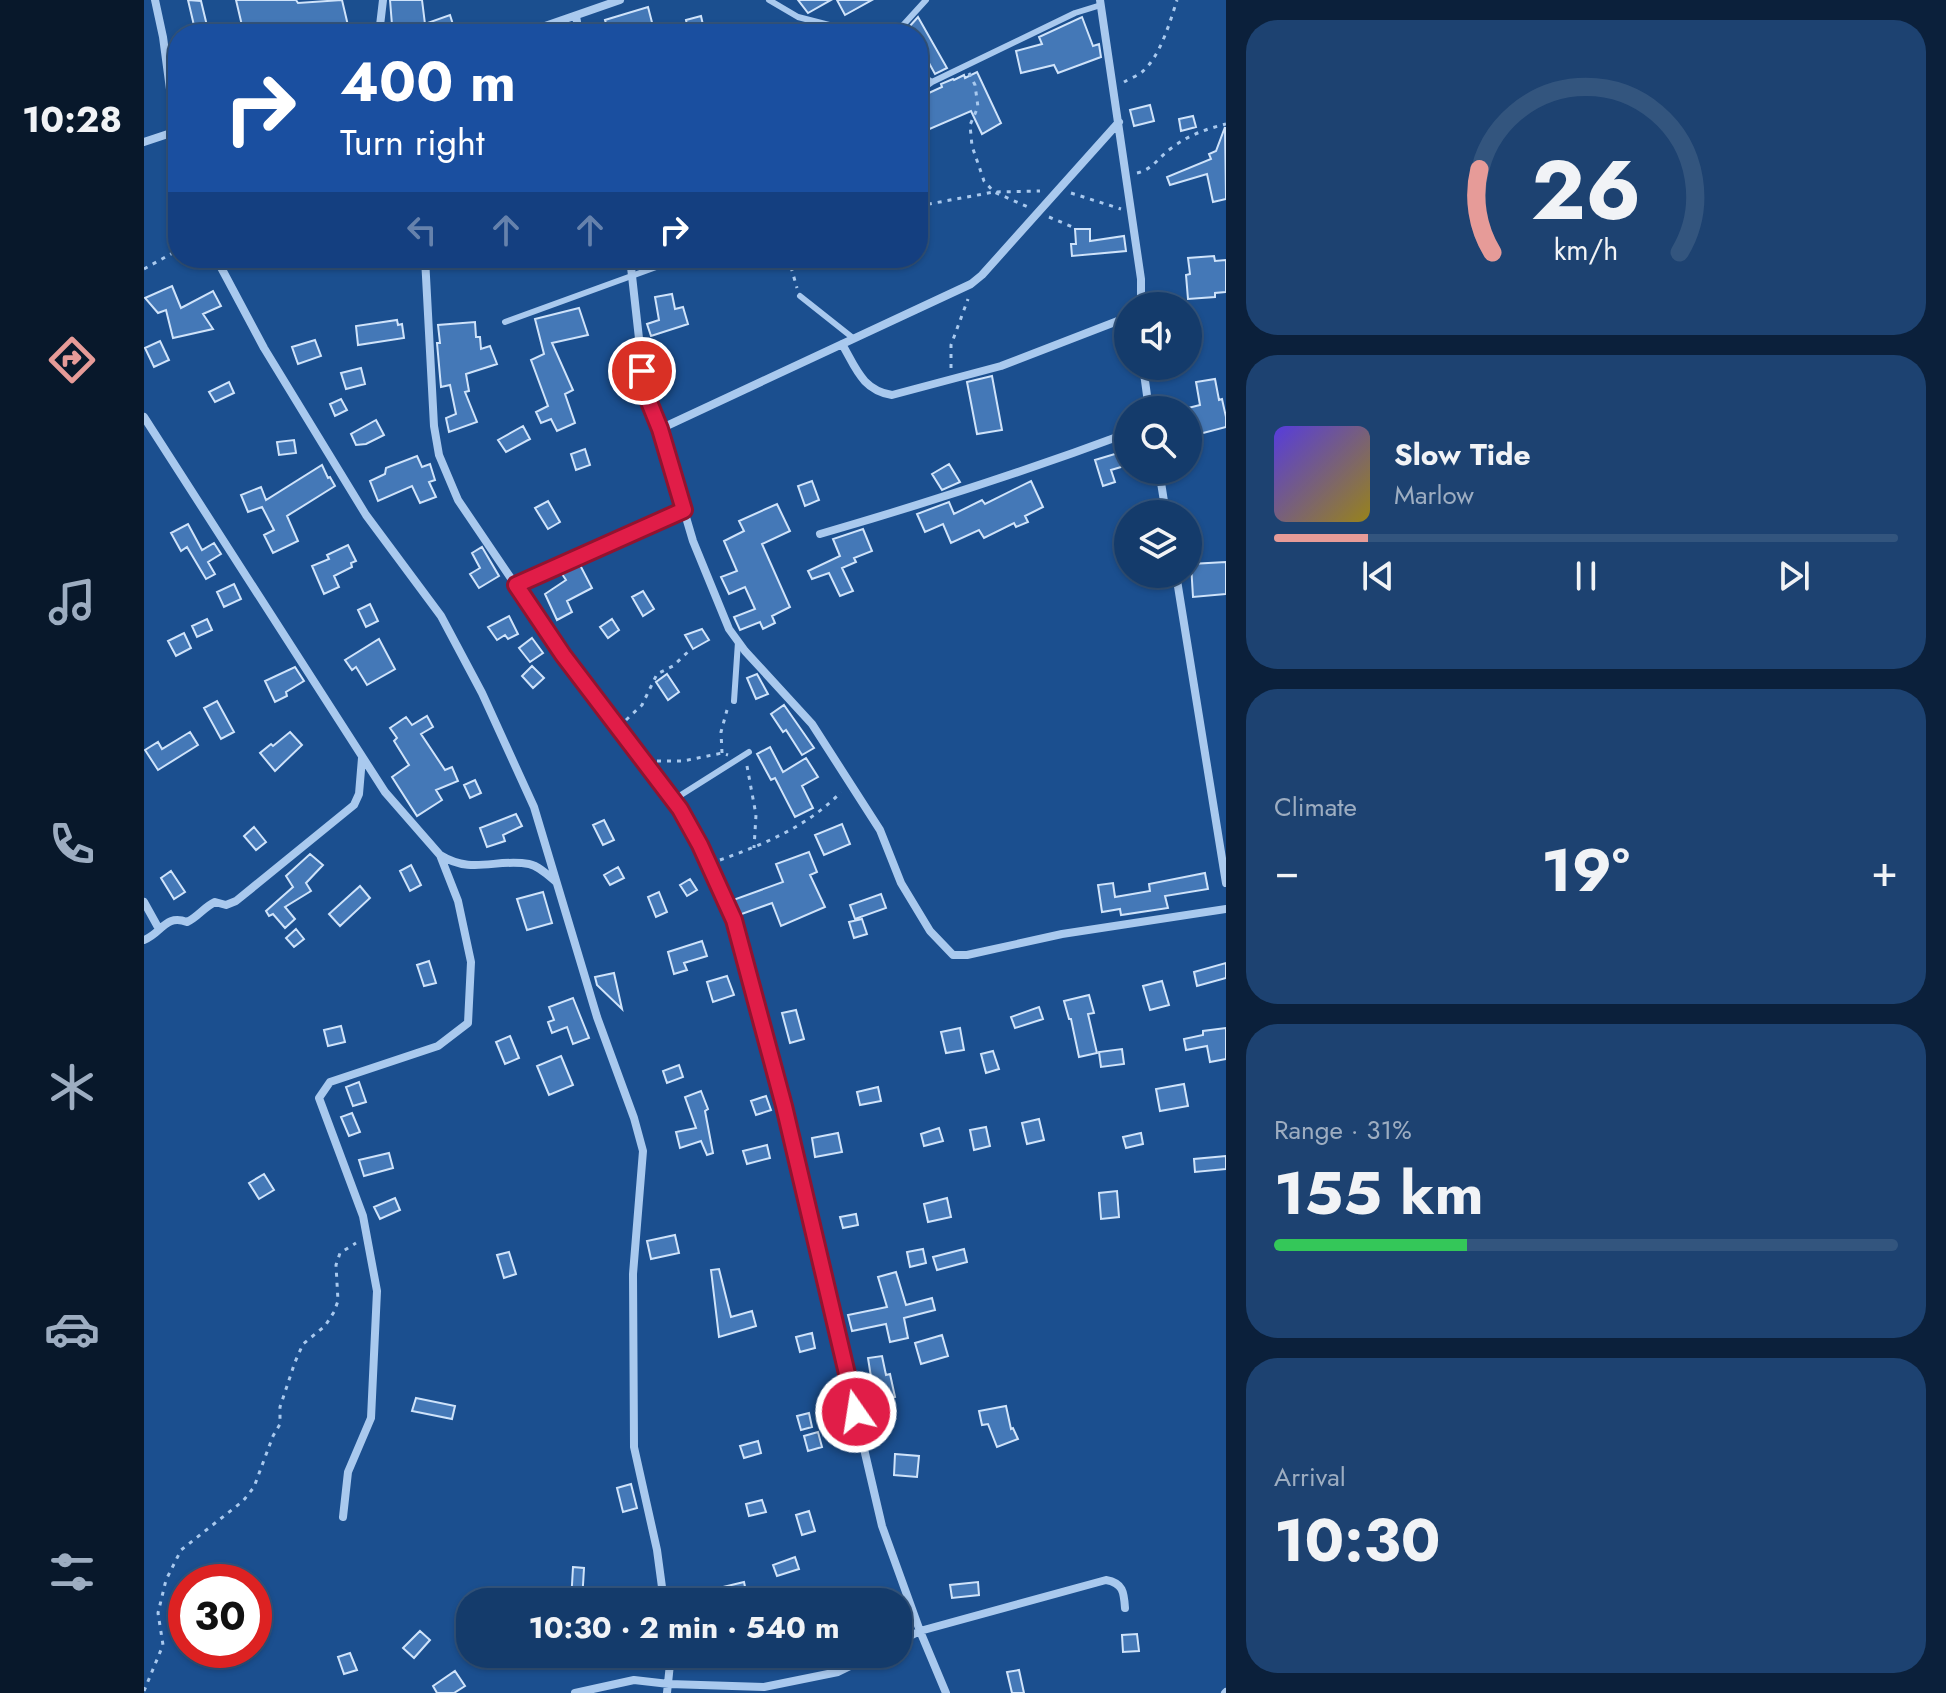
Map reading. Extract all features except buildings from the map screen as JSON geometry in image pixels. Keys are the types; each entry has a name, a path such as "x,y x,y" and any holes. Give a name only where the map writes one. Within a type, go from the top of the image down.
{"street":[{"path":"155,0 168,74"},
{"path":"380,24 383,0"},
{"path":"552,24 620,0"},
{"path":"1101,3 1141,292"},
{"path":"576,16 577,24"},
{"path":"660,429 971,284 1119,122"},
{"path":"144,142 168,134"},
{"path":"221,268 264,348 366,515 448,629 482,693 534,807 597,1017 643,1151 633,1274 634,1447 657,1550 662,1588"},
{"path":"426,268 434,426 439,455 458,500 563,655 673,800 734,920 784,1106 882,1526 946,1693"},
{"path":"631,268 645,392 660,429 693,541 723,615 738,642 812,724 880,830 908,895 930,931 953,955 967,955 1062,934 1226,909"},
{"path":"842,344 865,383 875,392 892,395 1001,366 1114,322"},
{"path":"144,417 385,792 440,855 452,863 470,866 528,864 538,867 556,882"},
{"path":"820,534 912,508 939,496 1008,478 1114,438"},
{"path":"516,585 684,510"},
{"path":"1178,588 1226,883"},
{"path":"144,940 168,920 187,922 215,902 226,905 236,901 251,886 314,839 354,805 359,794 362,757"},
{"path":"1216,818 1226,815"},
{"path":"343,1517 348,1472 371,1418 377,1291 363,1216 319,1098 330,1082 438,1046 468,1023 471,962 458,901 440,855"},
{"path":"144,902 159,929"},
{"path":"912,1635 1106,1580 1116,1582 1124,1592 1125,1608"},
{"path":"668,1689 670,1668"},
{"path":"575,1693 634,1680 668,1689 764,1687 846,1668"}],"lane":[{"path":"769,0 798,17 825,24"},
{"path":"904,24 926,0"},
{"path":"928,85 1101,3"},
{"path":"928,79 932,82"},
{"path":"505,322 655,268"},
{"path":"800,296 853,338"},
{"path":"734,701 738,642"},
{"path":"673,800 749,752"}],"path":[{"path":"1113,88 1142,72 1167,31 1177,0"},
{"path":"966,66 975,85 978,107 970,125 972,146 984,181 994,192 1075,228"},
{"path":"1126,176 1148,171 1169,149 1204,129 1226,124"},
{"path":"928,204 994,192 1057,190 1085,196 1131,214"},
{"path":"144,269 168,256"},
{"path":"791,268 800,296"},
{"path":"952,379 951,345 967,307 971,284"},
{"path":"616,724 631,717 642,705 657,674 673,666 690,650"},
{"path":"722,753 723,718 734,701"},
{"path":"708,864 754,848 804,823 832,801 848,779"},
{"path":"144,1691 163,1645 158,1613 166,1580 181,1550 243,1501 254,1487 280,1424 280,1407 286,1384 303,1344 325,1326 334,1312 338,1301 336,1265 340,1253 367,1238"}],"route":[{"path":"642,371 645,392 660,429 684,510 516,585 563,655 680,809 734,920 784,1106 856,1412"}]}
